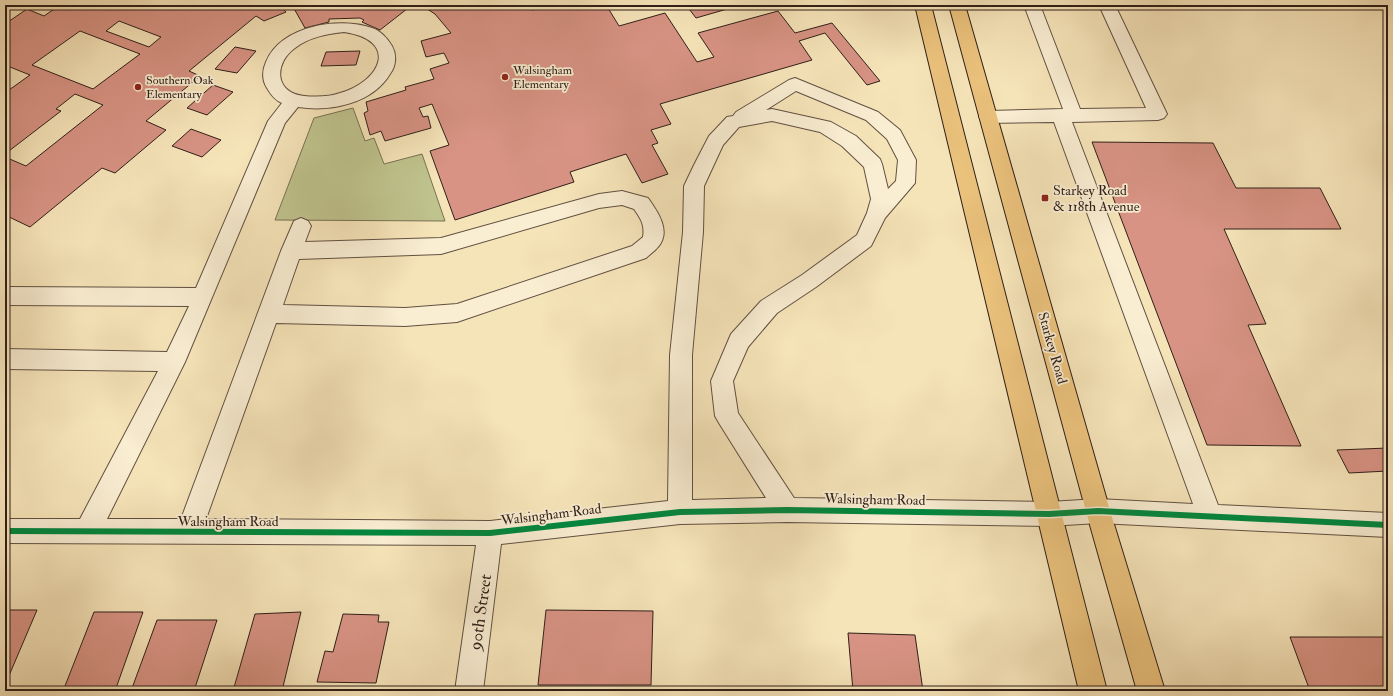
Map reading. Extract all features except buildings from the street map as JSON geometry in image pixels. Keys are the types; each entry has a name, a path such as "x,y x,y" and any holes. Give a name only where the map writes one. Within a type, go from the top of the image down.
{"main road":[{"path":"923,5 1093,691"},
{"name":"Starkey Road","path":"956,5 1098,511 1151,691"}],"street":[{"path":"1032,5 1067,116 1210,516"},
{"path":"988,117 1158,114 1107,5"},
{"path":"344,27 362,29 375,35 384,43 388,54 386,66 379,78 366,88 350,97 331,102 312,103 294,100 280,93 272,82 271,70 277,56 289,44 306,35 325,29 344,27"},
{"path":"680,512 681,355 693,232 694,186 716,141 732,122 795,84 872,116 894,135 907,160 905,183 877,213"},
{"path":"87,532 174,362 277,121 294,100"},
{"path":"732,122 772,115 825,127 850,141 873,164 881,199 877,213 864,240 809,282 768,307 739,341 722,381 727,416 787,510"},
{"path":"269,314 405,317 457,313 639,252 652,241 654,228 651,217 641,203 622,198 599,201 440,246 291,251"},
{"path":"189,532 300,226"},
{"path":"5,296 203,297"},
{"path":"5,359 174,362"},
{"name":"Walsingham Road","path":"5,531 490,533 680,512 787,510 1049,514 1098,511 1388,525"},
{"name":"90th Street","path":"469,691 490,533"}],"green space":[{"path":"353,108 365,141 374,138 384,164 422,154 445,221 275,220 314,118"}],"cycle path":[{"path":"5,531 490,533 680,512 787,510 1049,514 1098,511 1388,525"}],"place":[{"name":"Walsingham Elementary","path":"505,77"},
{"name":"Southern Oak Elementary","path":"138,87"},
{"name":"Starkey Road & 118th Avenue","path":"1045,198"}]}
